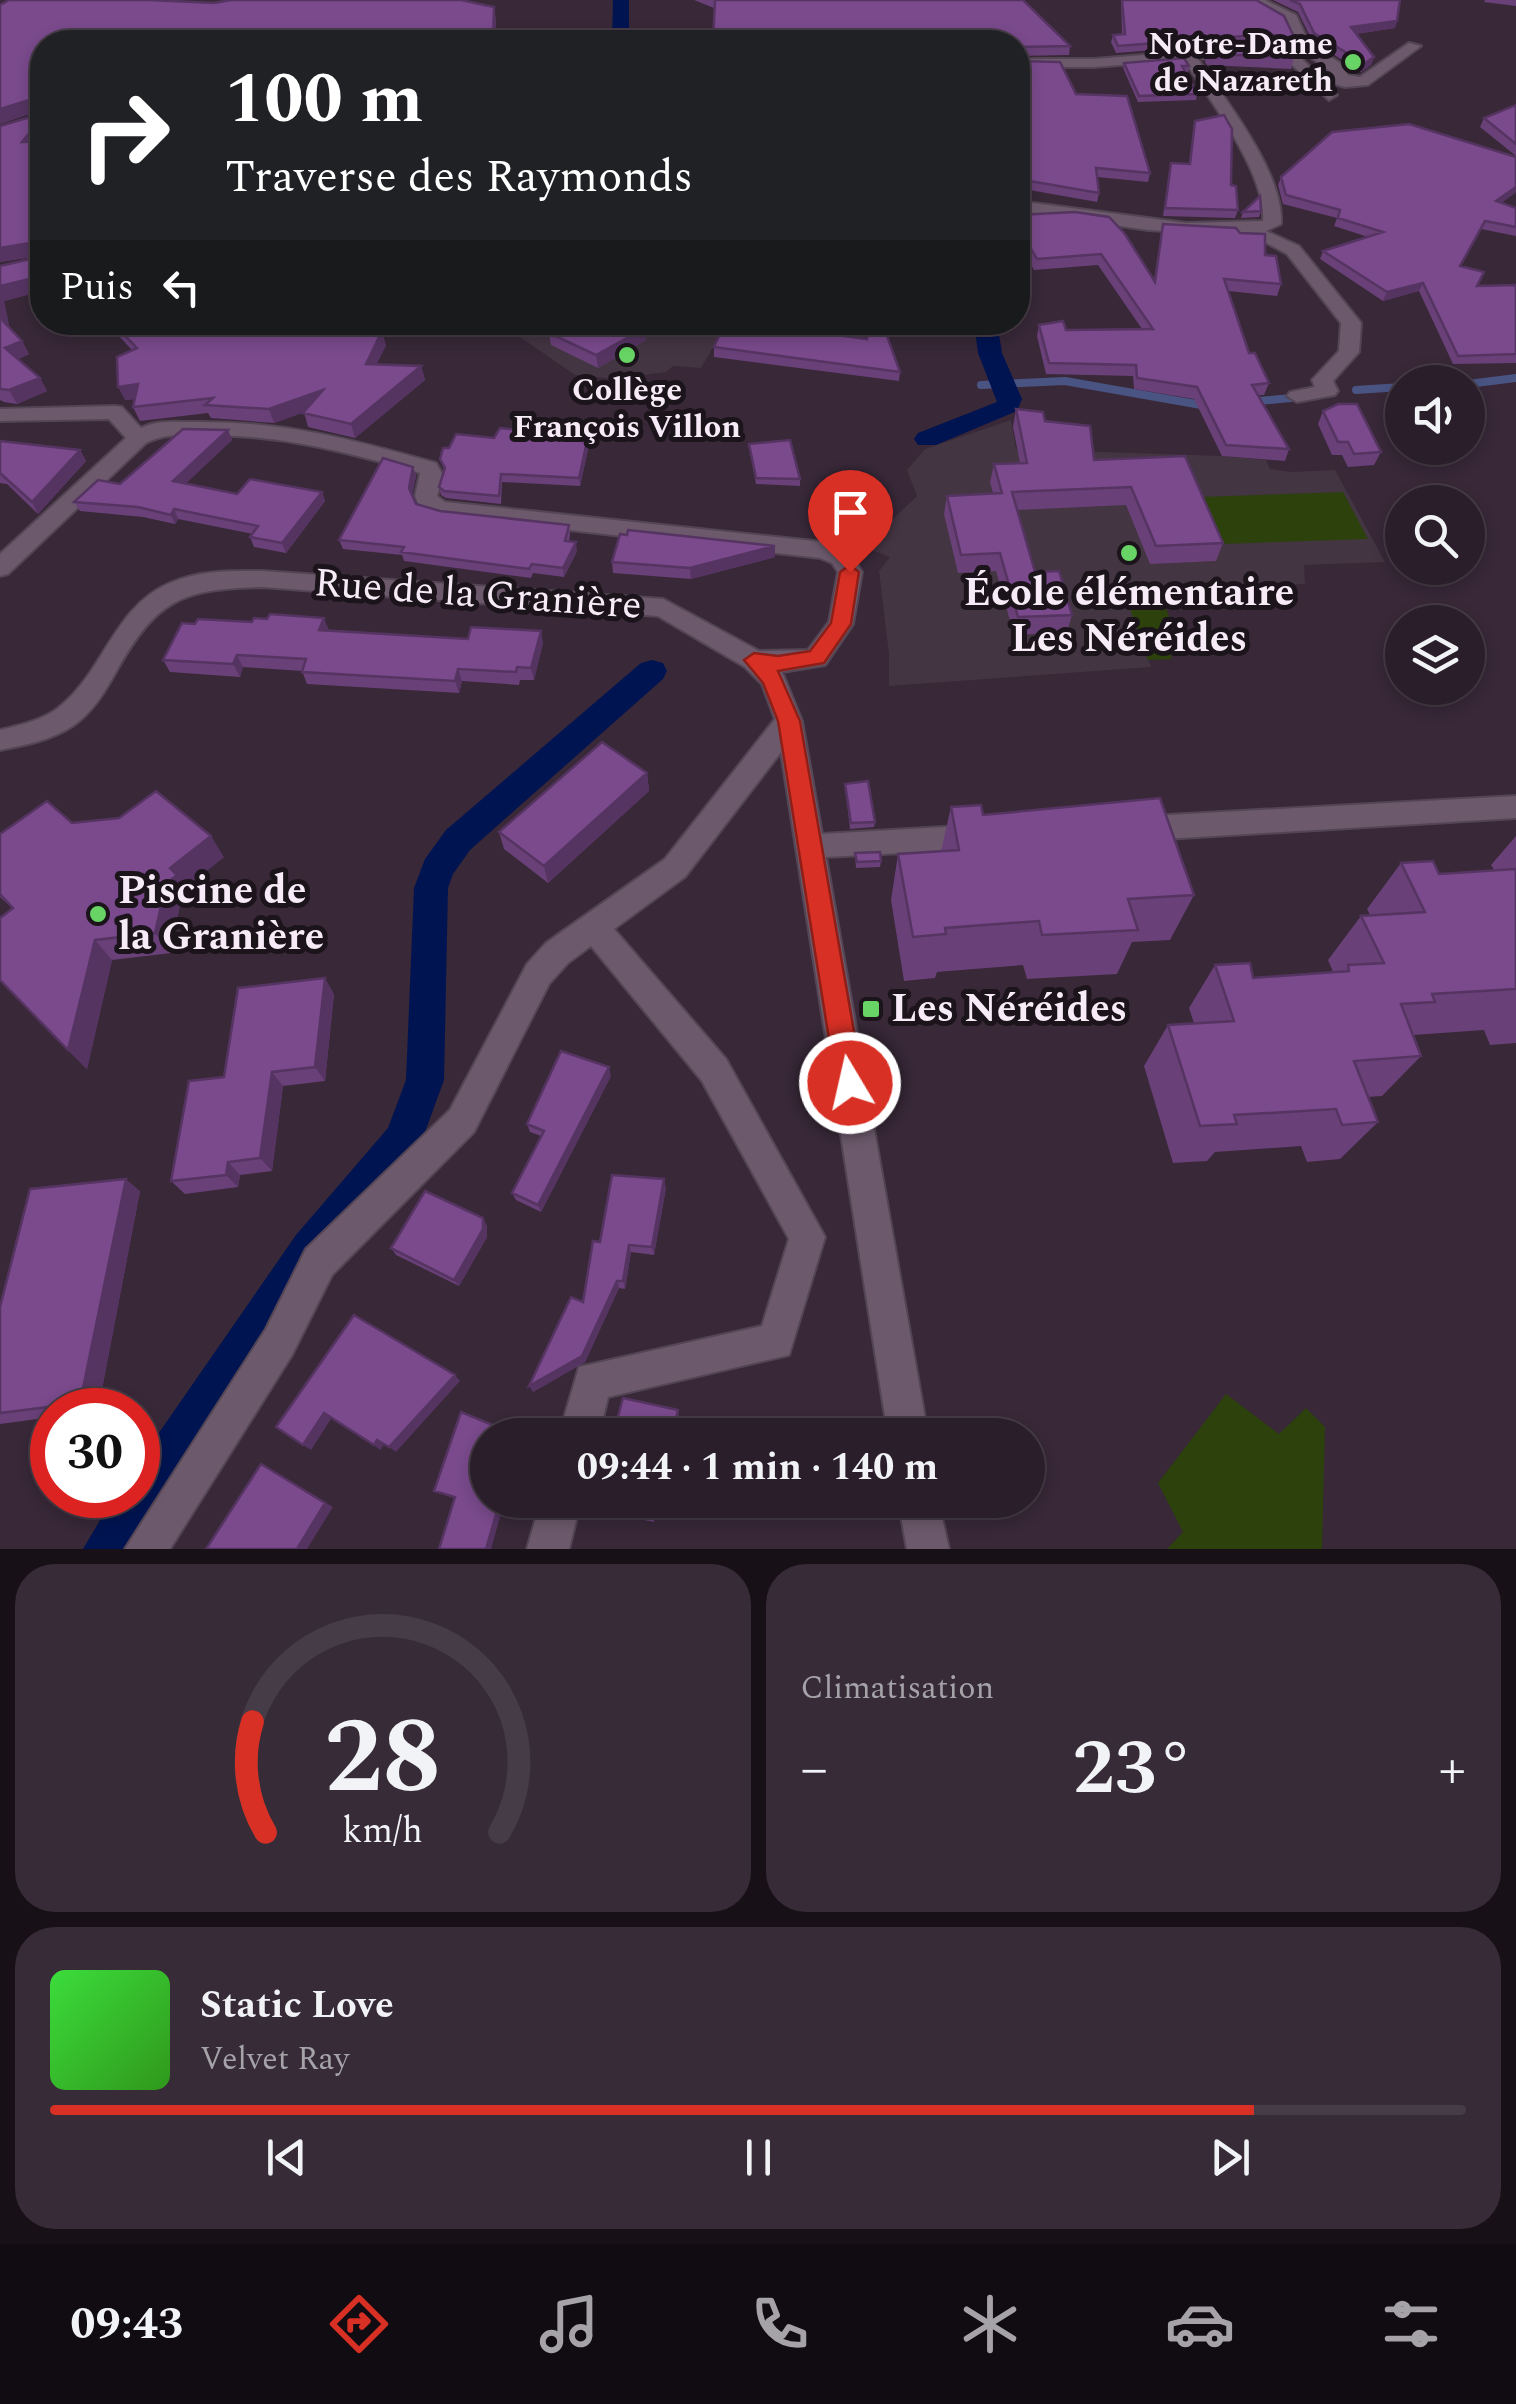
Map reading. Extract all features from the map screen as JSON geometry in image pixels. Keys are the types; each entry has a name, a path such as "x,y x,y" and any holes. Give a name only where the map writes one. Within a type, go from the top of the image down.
{"street":[{"path":"1254,0 1290,18 1303,45 1334,66 1345,82"},
{"path":"1303,67 1345,82 1371,79 1414,46"},
{"path":"1030,63 1094,62 1267,48 1286,52 1329,95"},
{"path":"1030,208 1110,221 1223,229 1263,228 1272,224 1275,210 1242,141 1188,55"},
{"path":"1223,229 1283,242 1351,323 1352,343 1322,380 1328,391 1298,396"},
{"path":"0,415 116,412 138,438"},
{"path":"0,568 138,438 170,426 244,428 323,438 428,468 432,474 426,496 428,504 443,509 824,550 841,557 850,569 837,632 816,658 778,663 754,660"},
{"name":"Rue de la Granière","path":"0,740 36,733 74,713 138,619 154,603 173,591 212,581 262,579 663,608 754,660 772,679 789,721 905,1418"},
{"path":"146,1549 279,1342 318,1262 462,1121 538,974 557,954 675,868 789,721"},
{"path":"1104,831 1516,806"},
{"path":"811,846 1015,836"},
{"path":"583,1418 593,1381 776,1342 806,1237 714,1070 594,928"},
{"path":"548,1549 557,1518"},
{"path":"922,1518 928,1549"}],"shaded area":[{"name":"Collège François Villon","path":"517,335 720,335 701,368 673,366 666,372 614,379 575,375"},
{"name":"École élémentaire Les Néréides","path":"1011,420 1016,449 1222,456 1266,460 1270,469 1291,472 1335,470 1385,562 1304,565 1305,584 1125,592 1151,667 889,686 879,571 890,557 864,547 917,496 907,470 925,449"}],"green space":[{"path":"1343,492 1368,539 1222,544 1202,497"},
{"path":"1173,589 1178,602 1164,603 1176,635 1164,637 1172,659 1148,660 1124,592"},
{"path":"1226,1394 1279,1434 1306,1408 1325,1427 1322,1549 1167,1549 1183,1532 1158,1483"}],"building":[{"path":"9,0 461,0 494,7 493,30 30,30 30,100 0,109 0,5"},
{"path":"715,0 1023,0 1070,46 1030,47 1030,30 714,30"},
{"path":"1122,0 1256,0 1284,16 1296,41 1269,34 1118,46 1113,35 1125,34"},
{"path":"1290,0 1400,0 1397,21 1351,27 1374,57 1364,64 1353,64 1345,52 1314,33 1300,4"},
{"path":"1269,46 1294,57 1208,51"},
{"path":"1184,58 1189,66 1182,66 1197,94 1139,96 1124,63"},
{"path":"1030,61 1060,62 1076,94 1127,96 1150,173 1096,168 1099,193 1030,181"},
{"path":"1516,105 1516,144 1484,118"},
{"path":"1224,115 1232,129 1231,185 1236,186 1238,210 1165,208 1171,163 1190,164 1195,121"},
{"path":"30,117 30,132 22,142 30,142 30,243 0,248 0,126"},
{"path":"1409,124 1516,157 1516,187 1496,201 1516,208 1516,227 1485,221 1460,266 1484,272 1477,286 1516,285 1516,354 1458,356 1423,283 1387,292 1323,251 1383,232 1338,218 1340,210 1286,195 1281,177 1332,132"},
{"path":"1260,196 1261,211 1243,212"},
{"path":"1075,212 1109,217 1125,234 1155,282 1163,224 1236,228 1240,233 1265,234 1265,255 1276,256 1281,284 1224,279 1249,353 1255,353 1269,383 1252,385 1289,449 1226,445 1197,387 1137,378 1136,365 1049,363 1039,325 1063,321 1066,330 1153,329 1101,254 1037,259 1030,247 1030,214"},
{"path":"30,259 30,279 0,286 0,266"},
{"path":"0,305 3,321 22,341 5,348 40,378 9,390 0,389"},
{"path":"124,335 380,335 366,364 421,366 351,424 303,413 323,390 269,409 205,405 213,398 133,407 138,384 118,387 117,357 137,348"},
{"path":"553,335 632,335 596,355"},
{"path":"719,335 837,335 867,339 868,335 887,335 900,372 714,347"},
{"path":"1338,404 1357,404 1381,452 1354,454 1348,442 1338,442 1323,411"},
{"path":"1016,409 1043,412 1045,421 1090,426 1094,460 1185,456 1223,543 1156,546 1131,487 1012,492 1035,572 1059,571 1072,615 1018,617 1000,553 961,555 947,496 1002,493 994,464 1027,463"},
{"path":"500,428 588,437 579,478 501,474 499,496 444,491 439,487 445,468 440,459 443,448 449,448 456,434 494,438"},
{"path":"183,429 228,430 173,481 237,494 250,479 322,492 282,543 250,537 258,526 174,509 171,515 138,507 74,502 98,480 120,484"},
{"path":"790,440 800,479 756,478 749,444"},
{"path":"0,441 80,450 32,502 0,473"},
{"path":"383,458 413,467 409,488 416,504 440,511 569,525 565,541 576,542 563,568 532,564 529,569 339,540"},
{"path":"628,530 775,546 690,568 612,562 620,534 627,535"},
{"path":"270,614 324,618 319,630 468,639 471,627 541,631 531,668 517,667 516,672 458,669 455,681 302,672 306,659 237,655 233,664 163,660 182,623 195,624 198,619 252,622 254,618 267,619"},
{"path":"602,742 647,773 544,866 499,832"},
{"path":"868,781 875,822 851,823 845,784"},
{"name":"Piscine de la Granière","path":"156,791 211,836 170,868 177,875 166,884 155,933 95,940 68,1050 0,980 0,918 13,908 0,894 0,834 47,801 72,823 119,818"},
{"path":"1160,798 1194,895 1128,899 1138,930 1042,935 1039,921 945,928 946,934 913,937 898,854 959,850 951,807 981,805 983,815"},
{"path":"880,852 881,861 857,862 855,853"},
{"path":"1433,861 1439,874 1516,869 1516,989 1432,994 1435,1002 1401,1004 1421,1056 1354,1061 1378,1122 1342,1125 1336,1109 1234,1115 1237,1124 1200,1126 1168,1025 1234,1021 1215,965 1250,963 1253,978 1349,971 1348,965 1384,963 1361,916 1425,912 1401,863"},
{"path":"325,978 315,1067 272,1072 260,1158 228,1162 226,1175 171,1181 189,1081 224,1077 238,988"},
{"path":"561,1051 609,1067 538,1205 512,1193 544,1131 527,1124"},
{"path":"612,1175 664,1179 652,1247 629,1245 623,1281 617,1281 582,1356 529,1386 571,1297 583,1302 593,1241 600,1242"},
{"path":"126,1179 83,1388 30,1388 30,1409 0,1413 0,1307 30,1189"},
{"path":"425,1191 483,1218 483,1229 454,1280 391,1248"},
{"path":"354,1315 455,1375 389,1447 377,1440 374,1445 324,1413 303,1445 276,1427"},
{"path":"623,1398 678,1410 676,1418 618,1418"},
{"path":"461,1412 476,1418 470,1418 470,1518 495,1518 486,1549 439,1549 455,1497 434,1491"},
{"path":"261,1464 325,1503 297,1549 206,1549"}],"waterway":[{"path":"621,0 621,30"},
{"path":"927,439 1008,406 1010,399 990,353 987,335"},
{"path":"1485,382 1516,378"},
{"path":"981,385 1065,381 1207,406"},
{"path":"1356,390 1385,388"},
{"path":"1249,402 1302,397"},
{"path":"107,1549 311,1250 403,1140 425,1080 431,888 437,869 458,840 652,671"}],"place":[{"name":"Notre-Dame de Nazareth","path":"1353,62"},
{"name":"Collège François Villon","path":"627,355"},
{"name":"École élémentaire Les Néréides","path":"1129,553"},
{"name":"Piscine de la Granière","path":"98,914"},
{"name":"Les Néréides","path":"871,1009"}],"route":[{"path":"850,572 841,624 816,658 778,663 754,660 772,679 784,700 789,721 850,1083"}]}
